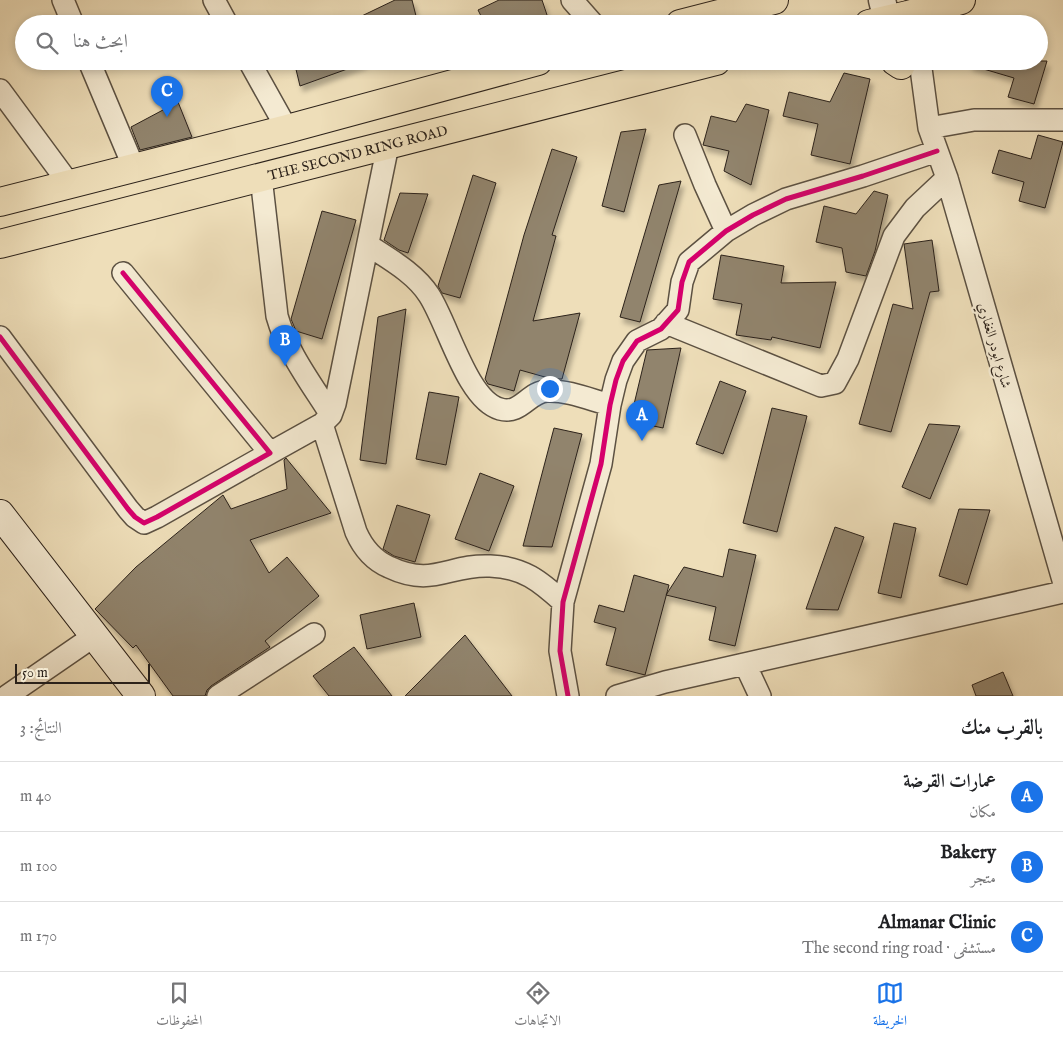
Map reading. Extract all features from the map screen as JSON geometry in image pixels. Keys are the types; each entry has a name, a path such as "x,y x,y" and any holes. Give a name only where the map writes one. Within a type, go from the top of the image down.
{"main road":[{"path":"715,15 774,0"},
{"path":"893,15 961,0"},
{"path":"0,202 287,129 505,70"},
{"name":"THE SECOND RING ROAD","path":"0,244 681,70"},
{"path":"0,514 141,696"}],"street":[{"path":"63,0 69,15"},
{"path":"214,0 223,15"},
{"path":"570,0 571,15"},
{"path":"570,0 584,15"},
{"path":"93,70 134,168"},
{"path":"254,70 287,129"},
{"name":"شارع ابودر الغفاري","path":"907,70 913,89 928,119 947,178 1063,580"},
{"path":"0,90 70,185"},
{"path":"928,119 1063,120"},
{"path":"685,135 705,186 726,231"},
{"path":"0,337 128,509 135,517 144,522 157,517 326,419 336,404 388,145"},
{"path":"568,696 560,652 563,602 601,464 610,405 623,361 637,341 661,329 678,310 682,282 689,262 726,231 753,214 786,199 937,151"},
{"path":"261,177 277,316 282,334 326,419 358,537 373,558 401,573 427,577 470,567 511,568 526,573 542,582 563,602"},
{"path":"666,323 820,386 835,383 848,359 894,236 915,208 947,178"},
{"path":"368,245 399,266 417,281 428,294 470,382 489,404 499,409 510,411 520,407 538,392 548,391 563,392 610,405"},
{"path":"123,273 270,453"},
{"path":"617,696 665,682 1063,592"},
{"path":"218,696 314,634"},
{"path":"7,696 94,636"},
{"path":"745,664 760,696"}],"building":[{"path":"395,0 412,0 416,15 364,15"},
{"path":"499,0 542,0 547,15 480,15 478,10"},
{"path":"296,70 345,70 300,86"},
{"path":"987,70 1044,70 1034,104 1008,97 1014,78"},
{"path":"844,73 870,79 850,164 811,155 818,124 783,116 789,92 830,102"},
{"path":"178,102 192,137 140,150 131,127"},
{"path":"746,104 769,110 751,185 724,171 729,151 703,145 711,116 736,122"},
{"path":"646,129 624,212 602,206 621,132"},
{"path":"1038,135 1063,142 1045,208 1019,201 1024,182 992,173 999,150 1031,159"},
{"path":"552,149 577,157 552,235 556,236 533,321 580,313 562,379 552,379 520,370 514,391 488,384 485,379 524,235"},
{"path":"473,175 496,183 460,298 442,293 438,286"},
{"path":"681,181 640,322 620,317 659,185"},
{"path":"874,191 888,195 875,251 866,276 846,272 842,248 816,242 824,206 856,214"},
{"path":"400,193 428,194 408,253 399,250 384,240"},
{"path":"322,211 356,220 322,339 296,331 291,319"},
{"path":"932,240 939,291 930,292 891,432 859,424 893,304 913,309 904,244"},
{"path":"721,255 784,266 781,283 836,282 820,348 772,337 771,340 736,335 742,304 713,299"},
{"path":"406,309 386,464 360,460 378,317"},
{"path":"681,348 663,428 630,421 647,350"},
{"path":"720,381 746,391 723,454 696,444"},
{"path":"429,392 459,397 446,465 416,459"},
{"path":"772,408 807,416 777,532 743,523"},
{"path":"929,424 960,426 930,499 902,487"},
{"path":"554,428 582,434 552,547 523,546"},
{"path":"286,458 331,513 250,540 269,573 287,557 319,596 265,641 270,647 211,686 205,696 173,696 136,645 133,648 95,609 136,567 223,495 231,509 287,489 284,460"},
{"path":"480,473 514,486 489,551 455,539"},
{"path":"397,505 430,515 415,562 394,556 383,549"},
{"path":"959,509 990,510 967,585 939,576"},
{"path":"894,523 916,528 901,598 878,593"},
{"path":"835,527 864,537 838,610 806,609"},
{"path":"729,549 756,555 735,646 709,640 716,607 666,595 684,567 723,577"},
{"path":"634,575 669,585 645,675 606,665 616,628 594,622 599,605 624,612"},
{"path":"414,603 421,637 367,649 360,615"},
{"path":"465,635 512,696 405,696 420,681"},
{"path":"354,647 392,696 329,696 313,676"},
{"path":"1003,672 1013,696 976,696 972,685"}],"cycle path":[{"path":"568,696 560,651 563,602 601,464 610,405 616,380 623,361 637,341 661,329 678,310 682,282 689,262 726,231 786,199 937,151"},
{"path":"0,337 128,509 144,523 270,453 123,273"}],"place":[{"name":"Almanar Clinic","path":"167,117"},
{"name":"Bakery","path":"285,366"},
{"name":"عمارات القرضة","path":"642,441"}]}
